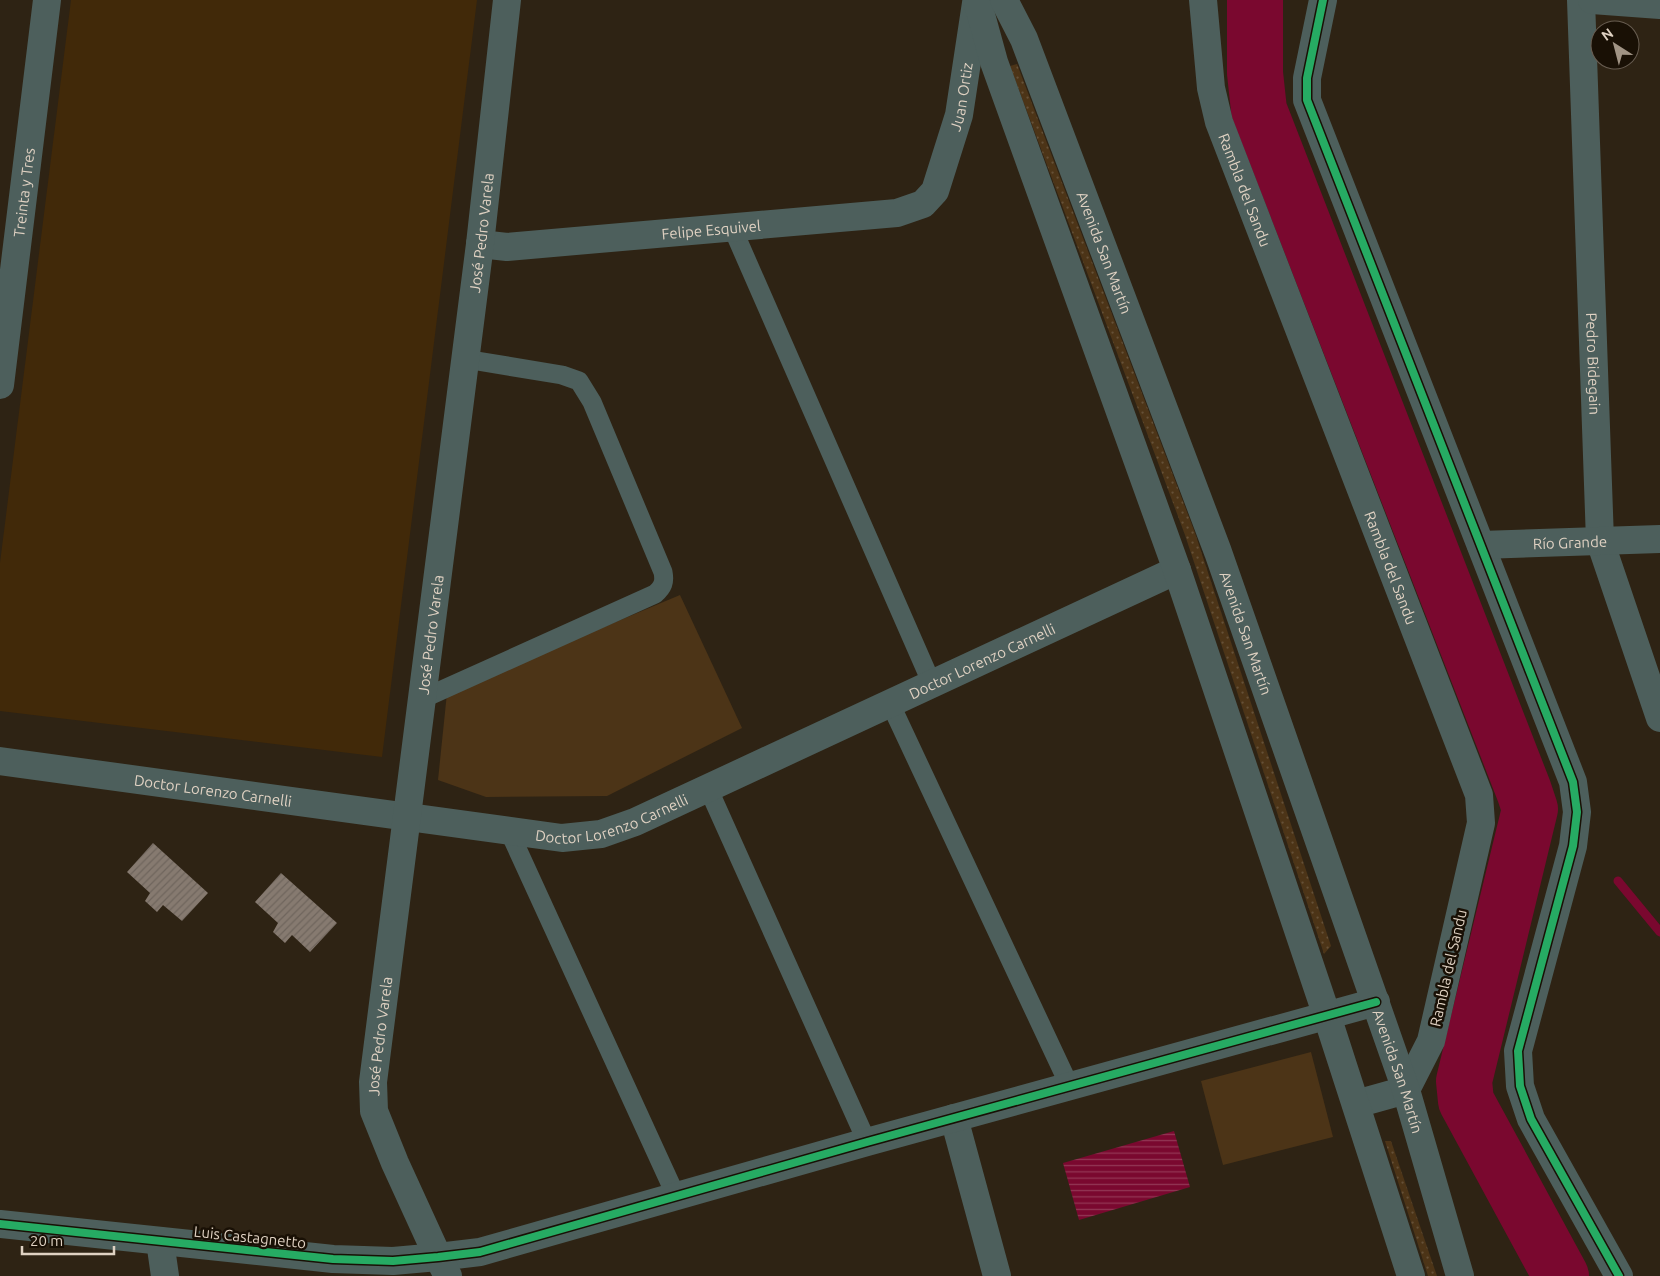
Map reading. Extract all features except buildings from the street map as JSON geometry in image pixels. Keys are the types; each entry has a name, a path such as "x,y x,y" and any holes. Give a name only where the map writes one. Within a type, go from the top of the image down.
{"street":[{"name":"Treinta y Tres","path":"0,385 7,271 47,0"},
{"name":"José Pedro Varela","path":"443,1267 395,1164 374,1111 373,1082 466,359 506,0"},
{"name":"Avenida San Martín","path":"1004,0 1024,38 1218,552 1406,1090 1460,1276"},
{"name":"Rambla del Sandu","path":"1203,0 1211,88 1219,122 1479,796 1481,823 1431,1042 1406,1090"},
{"path":"1323,0 1307,78 1307,100 1573,782 1577,812 1573,846 1518,1050 1520,1086 1530,1119 1618,1276"},
{"name":"Pedro Bidegain","path":"1581,0 1600,541 1660,718"},
{"path":"1592,0 1659,3"},
{"path":"977,1 994,62 1177,570 1328,1016 1411,1276"},
{"name":"Juan Ortiz","path":"936,190 958,115 977,1"},
{"name":"Felipe Esquivel","path":"480,244 507,247 897,213 923,204 936,190"},
{"name":"Río Grande","path":"1480,545 1660,539"},
{"name":"Doctor Lorenzo Carnelli","path":"0,761 562,838 601,834 635,822 1177,570"},
{"name":"Luis Castagnetto","path":"0,1224 333,1260 393,1261 443,1267 480,1252 866,1142 1376,1002"},
{"path":"1356,1104 1406,1090"},
{"path":"954,1118 997,1276"},
{"path":"160,1241 165,1276"}],"lane":[{"path":"732,227 932,684"},
{"path":"422,699 655,594 662,587 664,579 592,402 579,381 562,375 466,359"},
{"path":"890,703 1070,1086"},
{"path":"708,788 866,1142"},
{"path":"509,831 676,1196"}],"shaded area":[{"path":"71,0 477,0 382,757 0,711 0,563"},
{"path":"1017,64 1195,533 1331,946 1324,954 1185,535 1010,66"},
{"path":"680,595 742,728 607,796 486,797 438,780 447,693"},
{"path":"1311,1052 1333,1137 1223,1165 1201,1081"},
{"path":"1174,1131 1190,1187 1079,1220 1063,1163"},
{"path":"1385,1141 1391,1141 1437,1276 1428,1276"}],"waterway":[{"path":"1255,0 1255,73 1259,110 1530,809 1464,1081 1466,1101 1561,1276"},
{"path":"1618,881 1660,932"}],"cycle path":[{"path":"1323,0 1307,78 1307,100 1573,782 1577,812 1573,846 1518,1051 1520,1086 1531,1119 1619,1276"},
{"path":"0,1224 333,1259 393,1261 480,1252 867,1142 1376,1002"}]}
